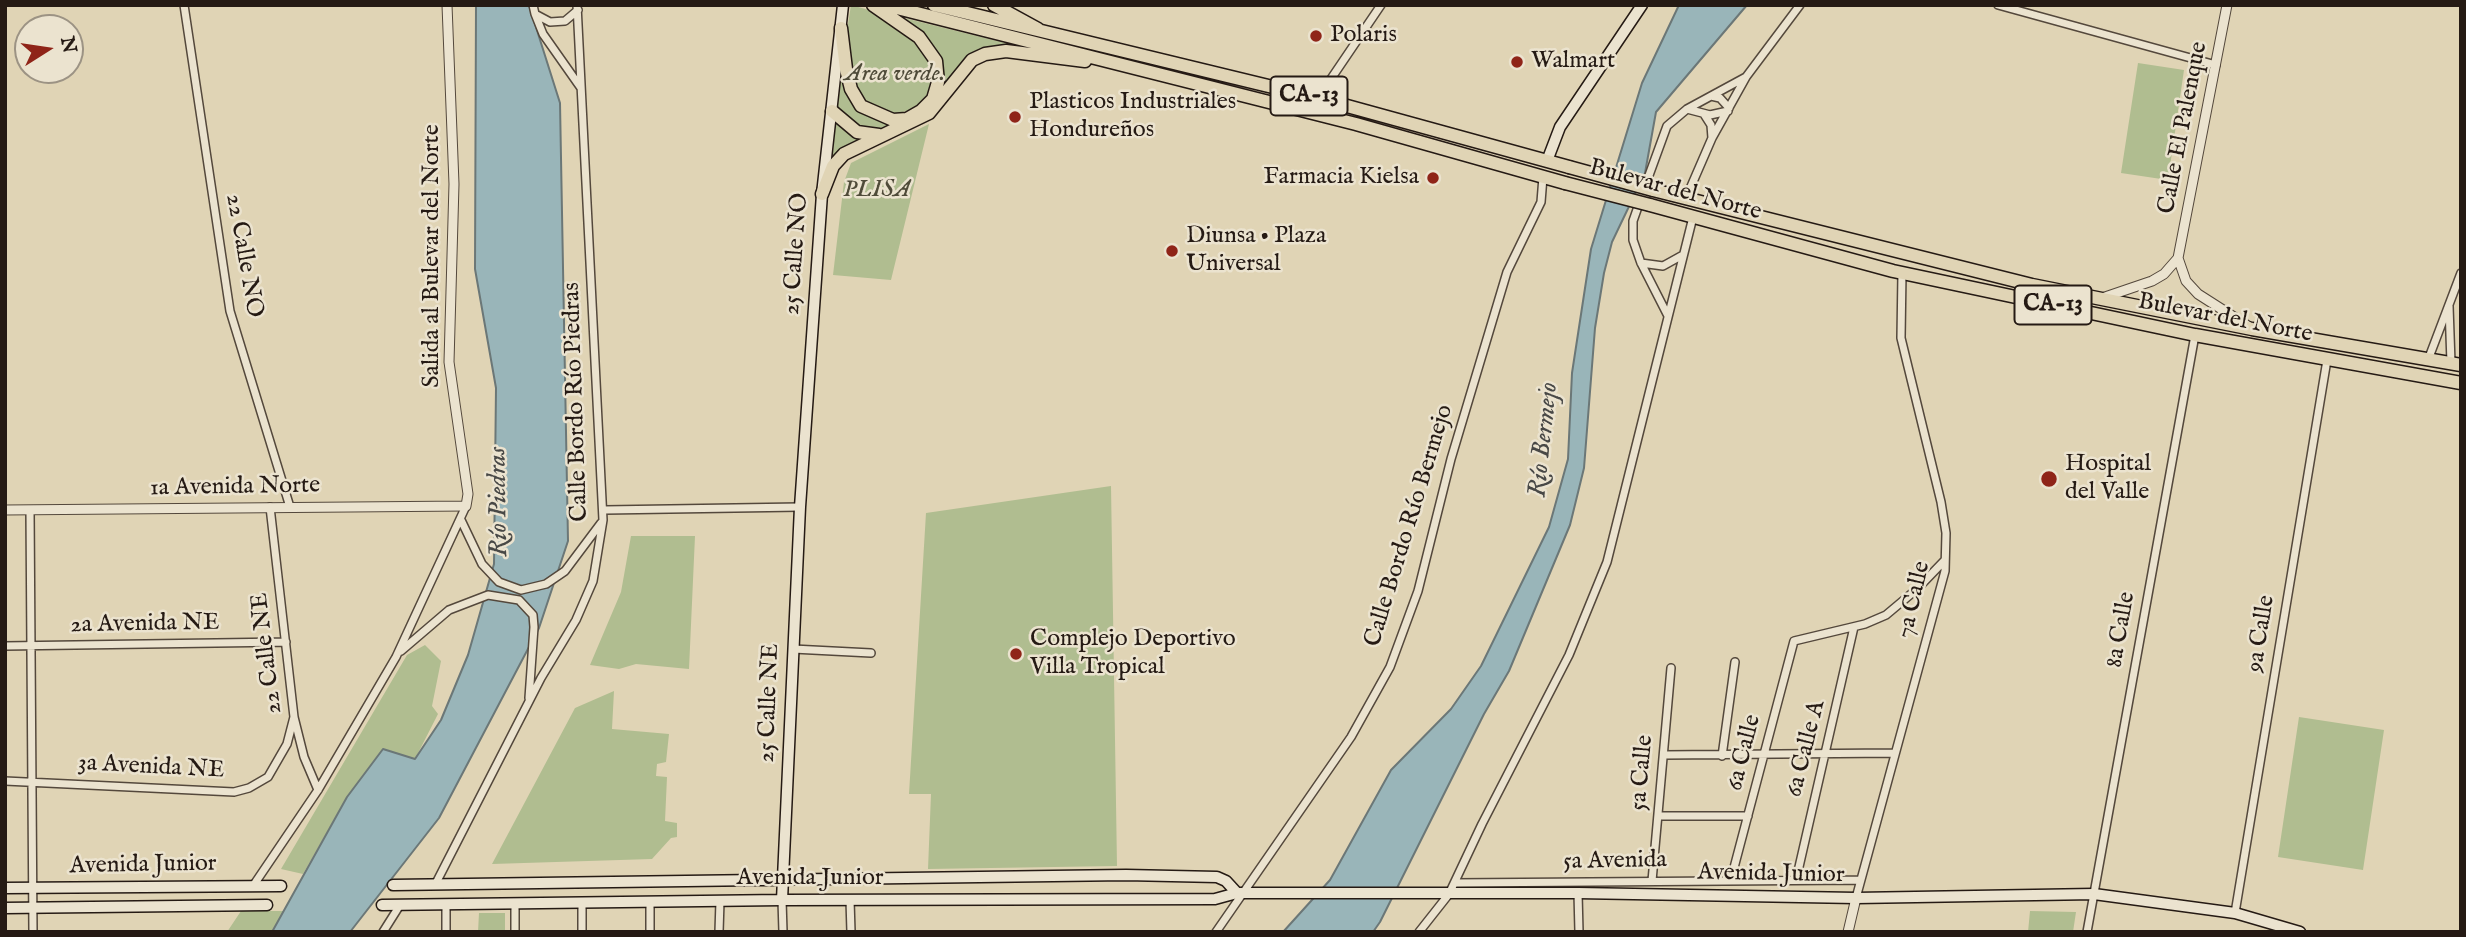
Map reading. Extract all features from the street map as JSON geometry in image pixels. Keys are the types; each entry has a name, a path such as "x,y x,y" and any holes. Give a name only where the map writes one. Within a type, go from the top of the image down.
{"highway":[{"path":"841,25 846,69 851,89 861,106 893,120 907,119 921,111 933,99 938,82 936,61 919,37 873,5"},
{"name":"Bulevar del Norte","path":"885,5 1356,124 1902,273 2196,335 2461,383"},
{"name":"Bulevar del Norte","path":"934,5 1046,35 1318,99 1653,190 2032,285 2252,329 2456,364"},
{"path":"994,5 1046,35"},
{"path":"822,194 833,166 844,154 879,135 905,127 929,113 972,60 985,54 1006,51 1068,61 1105,61"},
{"path":"832,111 857,132 879,135"}],"main road":[{"name":"25 Calle NO","path":"800,507 822,194 843,5"},
{"path":"1547,161 1560,127 1642,5"},
{"name":"25 Calle NE","path":"782,900 800,507"},
{"name":"Avenida Junior","path":"393,885 1206,876 1226,881 1245,894"},
{"name":"Avenida Junior","path":"5,888 281,886"},
{"name":"Avenida Junior","path":"382,905 782,900 1215,899 1245,894 1434,893 1452,888 1856,898 2094,894 2235,913 2300,932"},
{"name":"Avenida Junior","path":"5,908 267,905"}],"street":[{"name":"22 Calle NO","path":"184,5 230,311 290,507"},
{"name":"Salida al Bulevar del Norte","path":"447,5 454,184 449,362 467,486 466,506"},
{"path":"533,5 543,34 582,90"},
{"path":"1318,99 1381,5"},
{"path":"1686,198 1712,138 1746,76 1800,5"},
{"path":"1998,5 2216,65"},
{"name":"Calle El Palenque","path":"2178,258 2227,5"},
{"path":"535,14 550,22 565,21 578,8"},
{"name":"Calle Bordo Río Piedras","path":"435,885 529,702 576,620 593,581 605,510 578,8"},
{"path":"1668,317 1640,263 1633,240 1633,222 1667,125 1687,109 1746,76"},
{"path":"1711,96 1720,98 1729,109"},
{"path":"1687,109 1716,115 1729,109"},
{"path":"1704,114 1711,125 1712,138"},
{"name":"Calle Bordo Río Bermejo","path":"1216,932 1352,737 1390,667 1418,591 1451,459 1507,272 1541,202 1544,177"},
{"path":"1419,932 1452,888 1569,655 1607,562 1693,217"},
{"path":"1640,263 1662,266 1682,256"},
{"path":"2100,299 2152,281 2164,274 2178,258 2186,281 2198,294 2252,329"},
{"path":"2428,360 2461,272"},
{"name":"7a Calle","path":"1848,932 1945,571 1941,502 1912,392 1901,338 1902,273"},
{"path":"2449,301 2456,364"},
{"name":"8a Calle","path":"2087,932 2196,335"},
{"name":"9a Calle","path":"2235,913 2327,360"},
{"name":"1a Avenida Norte","path":"5,510 466,506"},
{"path":"253,886 318,790 396,657 466,506"},
{"name":"22 Calle NE","path":"270,507 294,717 304,757 318,790"},
{"path":"605,510 800,507"},
{"path":"30,510 33,932"},
{"path":"461,520 482,564 499,582 521,590 546,584 565,571 603,520"},
{"path":"1854,627 1886,615 1917,589 1945,559"},
{"path":"396,657 419,633 449,610 488,595 519,600 533,615 534,642 529,702"},
{"name":"6a Calle","path":"1731,879 1765,756 1790,648 1798,638 1854,627"},
{"name":"6a Calle A","path":"1796,880 1854,627"},
{"name":"2a Avenida NE","path":"5,646 286,642"},
{"path":"793,649 871,653"},
{"path":"1722,756 1735,662"},
{"name":"5a Calle","path":"1652,881 1671,668"},
{"name":"3a Avenida NE","path":"5,781 234,792 248,789 268,777 281,757 294,717"},
{"path":"1664,755 1894,753"},
{"path":"1659,816 1748,817"},
{"name":"5a Avenida","path":"1452,888 1731,879 1860,880"},
{"path":"1578,893 1578,932"},
{"path":"782,900 783,932"},
{"path":"850,900 851,932"},
{"path":"719,932 720,901"},
{"path":"650,902 650,932"},
{"path":"515,903 515,932"},
{"path":"582,903 582,932"},
{"path":"446,904 446,932"},
{"path":"383,932 400,905"}],"green space":[{"name":"Area verde.","path":"851,5 869,10 900,28 916,40 933,62 934,81 930,96 919,108 890,115 865,104 855,86 846,37"},
{"path":"896,16 1061,56 982,50 941,94 940,58 918,31"},
{"path":"2138,63 2184,70 2168,180 2121,173"},
{"path":"842,69 860,110 892,124 906,123 878,132 859,129 837,112"},
{"path":"836,122 867,138 832,161"},
{"name":"PLISA","path":"929,124 891,280 833,275 844,182 851,163"},
{"name":"Complejo Deportivo Villa Tropical","path":"1111,486 1117,866 928,869 931,794 909,794 926,513"},
{"path":"631,536 695,536 689,669 636,664 619,669 590,665 621,592"},
{"path":"425,645 441,661 432,706 438,714 415,759 347,797 303,874 281,869 407,655"},
{"path":"614,691 612,729 669,734 666,762 657,764 656,776 667,777 665,821 677,823 677,837 671,838 652,859 492,864 575,708"},
{"path":"2299,717 2384,730 2363,870 2278,857"},
{"path":"241,911 285,911 272,932 227,932"},
{"path":"2030,911 2076,912 2073,932 2028,932"},
{"path":"479,913 505,913 505,932 478,932"}],"water":[{"name":"Río Piedras","path":"476,5 529,5 560,103 568,541 539,628 439,818 350,932 272,932 347,797 383,749 415,759 441,720 468,655 494,564 496,388 475,269"},
{"path":"1679,5 1747,5 1656,112 1645,173 1612,242 1604,273 1595,328 1584,468 1570,525 1509,671 1484,714 1373,932 1283,932 1330,880 1391,770 1451,709 1481,666 1549,527 1568,459 1572,373 1591,249 1642,83"}],"place":[{"name":"Polaris","path":"1316,36"},
{"name":"Walmart","path":"1517,62"},
{"name":"Plasticos Industriales Hondureños","path":"1015,117"},
{"name":"Farmacia Kielsa","path":"1433,178"},
{"name":"Diunsa • Plaza Universal","path":"1172,251"},
{"name":"Hospital del Valle","path":"2049,479"},
{"name":"Complejo Deportivo Villa Tropical","path":"1016,654"}],"water label":[{"name":"Río Bermejo","path":"1545,440"}]}
